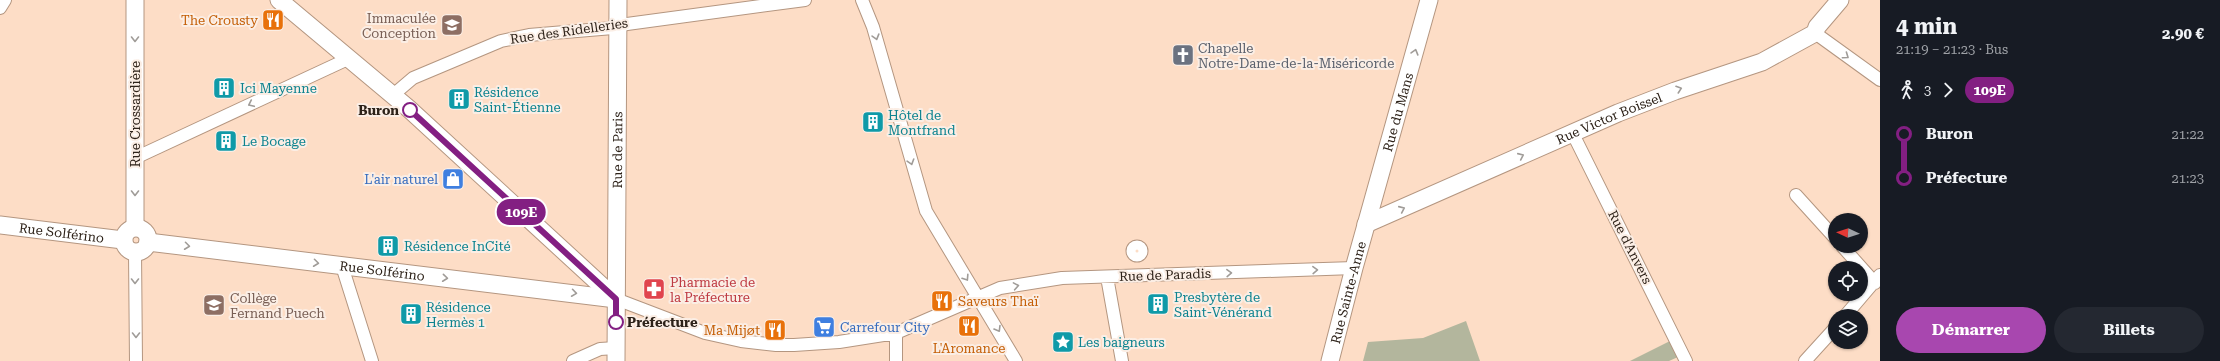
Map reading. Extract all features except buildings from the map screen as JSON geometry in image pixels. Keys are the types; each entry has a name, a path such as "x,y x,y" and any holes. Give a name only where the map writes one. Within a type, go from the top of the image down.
{"street":[{"path":"0,8 5,0"},
{"name":"Rue Crossardière","path":"135,0 135,227"},
{"path":"279,0 393,95 616,299"},
{"name":"Rue de Paris","path":"616,354 618,0"},
{"name":"Rue des Ridelleries","path":"393,95 413,78 501,40 529,35 618,27 627,24 804,0"},
{"path":"862,0 873,26 926,211 979,297 1016,361"},
{"name":"Rue du Mans","path":"1366,224 1429,0"},
{"name":"Rue Victor Boissel","path":"1366,224 1675,91 1762,62 1815,33 1817,27 1840,0"},
{"path":"1815,33 1880,80"},
{"path":"135,158 350,58"},
{"name":"Rue d'Anvers","path":"1573,134 1686,361"},
{"path":"1796,195 1828,230"},
{"name":"Rue Sainte-Anne","path":"1330,361 1366,224"},
{"name":"Rue Solférino","path":"0,225 123,240"},
{"path":"136,361 142,247 145,232 135,227 128,230 123,240 128,250 142,247"},
{"name":"Rue Solférino","path":"142,247 342,266 616,299"},
{"path":"1849,253 1877,279 1852,309"},
{"path":"1136,256 1138,275"},
{"path":"342,266 372,361"},
{"name":"Rue de Paradis","path":"616,299 705,333 769,345 816,344 896,333 1000,288 1062,278 1354,268"},
{"path":"1107,277 1122,359"},
{"path":"896,333 896,361"},
{"path":"1805,361 1828,336"},
{"path":"573,361 600,349 616,354"}],"green space":[{"path":"1466,321 1480,361 1363,361 1368,342 1423,338"},
{"path":"1670,341 1678,357 1669,361 1630,361"}],"bus line":[{"name":"109E","path":"410,110 616,299 616,322"}],"place":[{"name":"The Crousty","path":"273,20"},
{"name":"Immaculée Conception","path":"452,25"},
{"name":"Chapelle Notre-Dame-de-la-Miséricorde","path":"1183,55"},
{"name":"Ici Mayenne","path":"224,88"},
{"name":"Résidence Saint-Étienne","path":"459,99"},
{"name":"Buron","path":"410,110"},
{"name":"Hôtel de Montfrand","path":"873,122"},
{"name":"Le Bocage","path":"226,141"},
{"name":"L'air naturel","path":"453,179"},
{"name":"Résidence InCité","path":"388,246"},
{"name":"Pharmacie de la Préfecture","path":"654,289"},
{"name":"Saveurs Thaï","path":"942,301"},
{"name":"Presbytère de Saint-Vénérand","path":"1158,304"},
{"name":"Collège Fernand Puech","path":"214,305"},
{"name":"Résidence Hermès 1","path":"411,314"},
{"name":"Préfecture","path":"616,322"},
{"name":"L'Aromance","path":"969,326"},
{"name":"Carrefour City","path":"824,327"},
{"name":"Ma Mijøt","path":"775,330"},
{"name":"Les baigneurs","path":"1063,342"}]}
